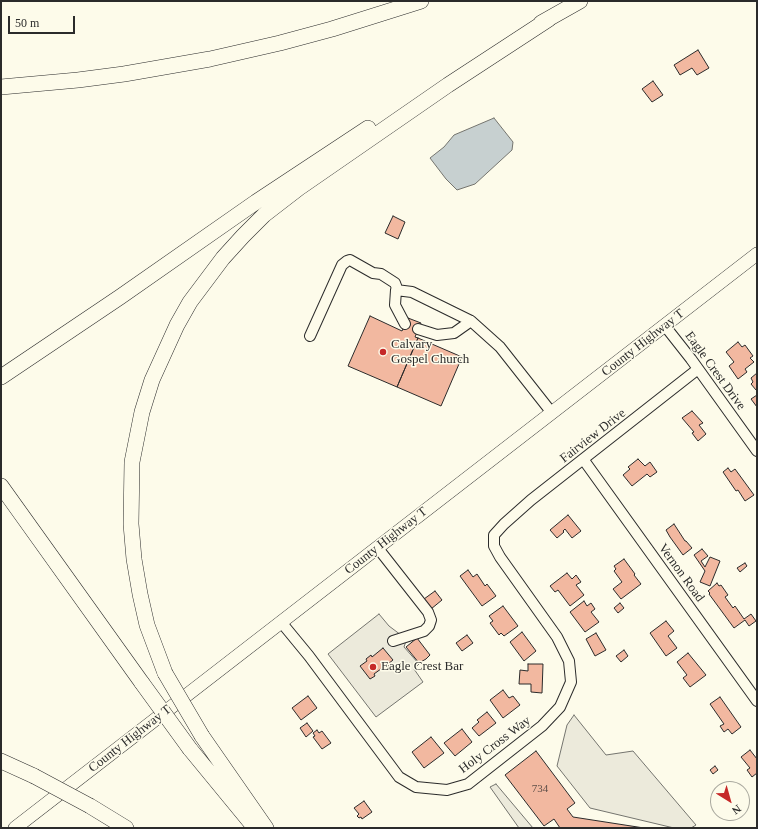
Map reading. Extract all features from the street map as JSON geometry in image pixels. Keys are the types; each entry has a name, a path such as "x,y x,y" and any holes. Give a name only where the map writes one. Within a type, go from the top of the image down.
{"highway":[{"path":"1,87 124,74 210,59 332,29 421,1"},
{"path":"1,377 358,134 444,80 580,1"},
{"path":"266,828 202,736 165,673 149,630 140,594 131,536 131,487 132,462 142,412 152,380 177,325 198,291 223,258 264,215 334,163 448,85 549,19"},
{"path":"1,486 190,749 255,828"},
{"path":"1,761 34,776 90,806 126,828"}],"main road":[{"name":"County Highway T","path":"15,828 757,254"}],"street":[{"path":"310,336 342,265 347,261 350,260 373,272 381,274 395,283 398,291"},
{"path":"398,291 396,290 395,305 405,324"},
{"path":"398,291 412,292 471,321 500,347 552,413"},
{"path":"418,330 437,335 454,333 471,321"},
{"name":"Eagle Crest Drive","path":"665,326 757,451"},
{"name":"Fairview Drive","path":"504,524 531,500 698,369"},
{"name":"Vernon Road","path":"584,459 757,702"},
{"name":"Holy Cross Way","path":"280,622 313,662 399,777 416,788 447,790 468,784 542,726 560,707 571,682 569,661 557,636 500,557 494,546 494,535 504,524"},
{"path":"377,547 428,612 430,620 429,626 424,630 393,641"}],"shaded area":[{"path":"494,118 513,142 512,150 475,184 457,190 446,179 430,158 444,147 454,135"},
{"path":"379,614 389,626 406,641 404,647 419,664 414,669 423,682 376,717 328,654"},
{"path":"574,715 606,755 633,751 696,825 691,828 674,828 590,808 557,766 567,725"},
{"path":"496,784 533,828 519,828 490,787"}],"building":[{"path":"698,50 709,68 697,75 692,68 680,75 674,65"},
{"path":"653,81 663,95 652,102 642,89"},
{"path":"393,216 405,222 398,239 385,233"},
{"name":"Calvary Gospel Church","path":"370,316 402,331 408,318 421,323 415,337 418,338 397,387 348,366"},
{"path":"418,338 462,357 441,406 397,387"},
{"path":"738,342 742,347 745,345 753,356 750,358 754,362 745,369 747,372 738,379 729,366 734,362 726,352"},
{"path":"757,373 756,390 751,384 753,382 751,378"},
{"path":"757,395 757,407 751,399"},
{"path":"692,411 703,423 699,425 706,434 698,441 692,433 694,432 682,418"},
{"path":"638,459 645,466 650,462 657,472 650,477 647,474 632,486 623,475 630,469 628,467"},
{"path":"728,468 731,472 735,469 754,495 745,501 723,472"},
{"path":"568,515 581,531 572,538 565,529 563,531 564,532 557,538 550,530"},
{"path":"674,524 685,541 692,548 683,555 666,530"},
{"path":"702,549 708,556 701,561 705,567 710,557 720,561 710,586 700,582 705,571 694,555"},
{"path":"624,559 641,584 621,599 613,589 622,582 614,571 616,569 614,566"},
{"path":"745,563 747,566 740,572 737,568"},
{"path":"468,570 473,577 477,574 485,586 487,584 496,596 482,606 460,576"},
{"path":"567,573 572,579 576,575 581,582 576,585 584,595 570,606 558,590 555,592 550,586"},
{"path":"717,583 719,586 721,585 728,595 725,597 733,608 735,606 744,619 751,614 756,621 749,626 745,620 734,628 709,594 710,593 708,591"},
{"path":"435,591 442,600 431,609 424,599"},
{"path":"584,601 587,606 591,603 595,609 591,612 599,622 585,632 570,612"},
{"path":"620,603 624,608 618,613 614,608"},
{"path":"503,606 518,626 504,636 501,633 499,635 490,623 493,621 489,616"},
{"path":"666,621 674,631 668,636 677,648 666,656 650,633"},
{"path":"522,632 536,651 524,661 510,642"},
{"path":"596,633 606,650 595,656 586,639"},
{"path":"467,635 473,643 462,651 456,643"},
{"path":"417,638 430,655 419,663 406,647"},
{"path":"383,648 393,660 388,664 389,666 386,668 385,666 370,679 360,666 367,661 366,659 371,655 372,657"},
{"path":"624,650 628,656 621,662 616,656"},
{"path":"688,653 706,675 690,687 683,678 687,675 677,662"},
{"path":"528,664 543,664 542,693 531,692 531,684 519,684 520,670 528,671"},
{"path":"503,690 509,698 513,696 520,705 503,718 490,700"},
{"path":"308,696 317,708 301,720 292,708"},
{"path":"720,697 741,727 732,734 728,729 724,732 720,726 724,724 710,704"},
{"path":"487,712 496,723 479,736 472,728 479,722 477,720"},
{"path":"307,723 313,731 306,737 300,728"},
{"path":"462,729 472,742 455,756 444,743"},
{"path":"317,730 319,733 322,731 331,743 322,749 313,737 315,736 313,733"},
{"path":"431,737 444,753 424,768 412,752"},
{"path":"750,750 757,759 757,773 752,777 747,770 750,768 741,757"},
{"path":"536,751 575,803 567,809 573,817 644,828 560,828 554,819 544,826 505,775"},
{"path":"715,766 718,770 713,774 710,770"},
{"path":"364,801 372,812 362,819 361,817 359,818 357,816 359,814 354,808"}],"place":[{"name":"Calvary Gospel Church","path":"383,352"},
{"name":"Eagle Crest Bar","path":"373,667"}]}
